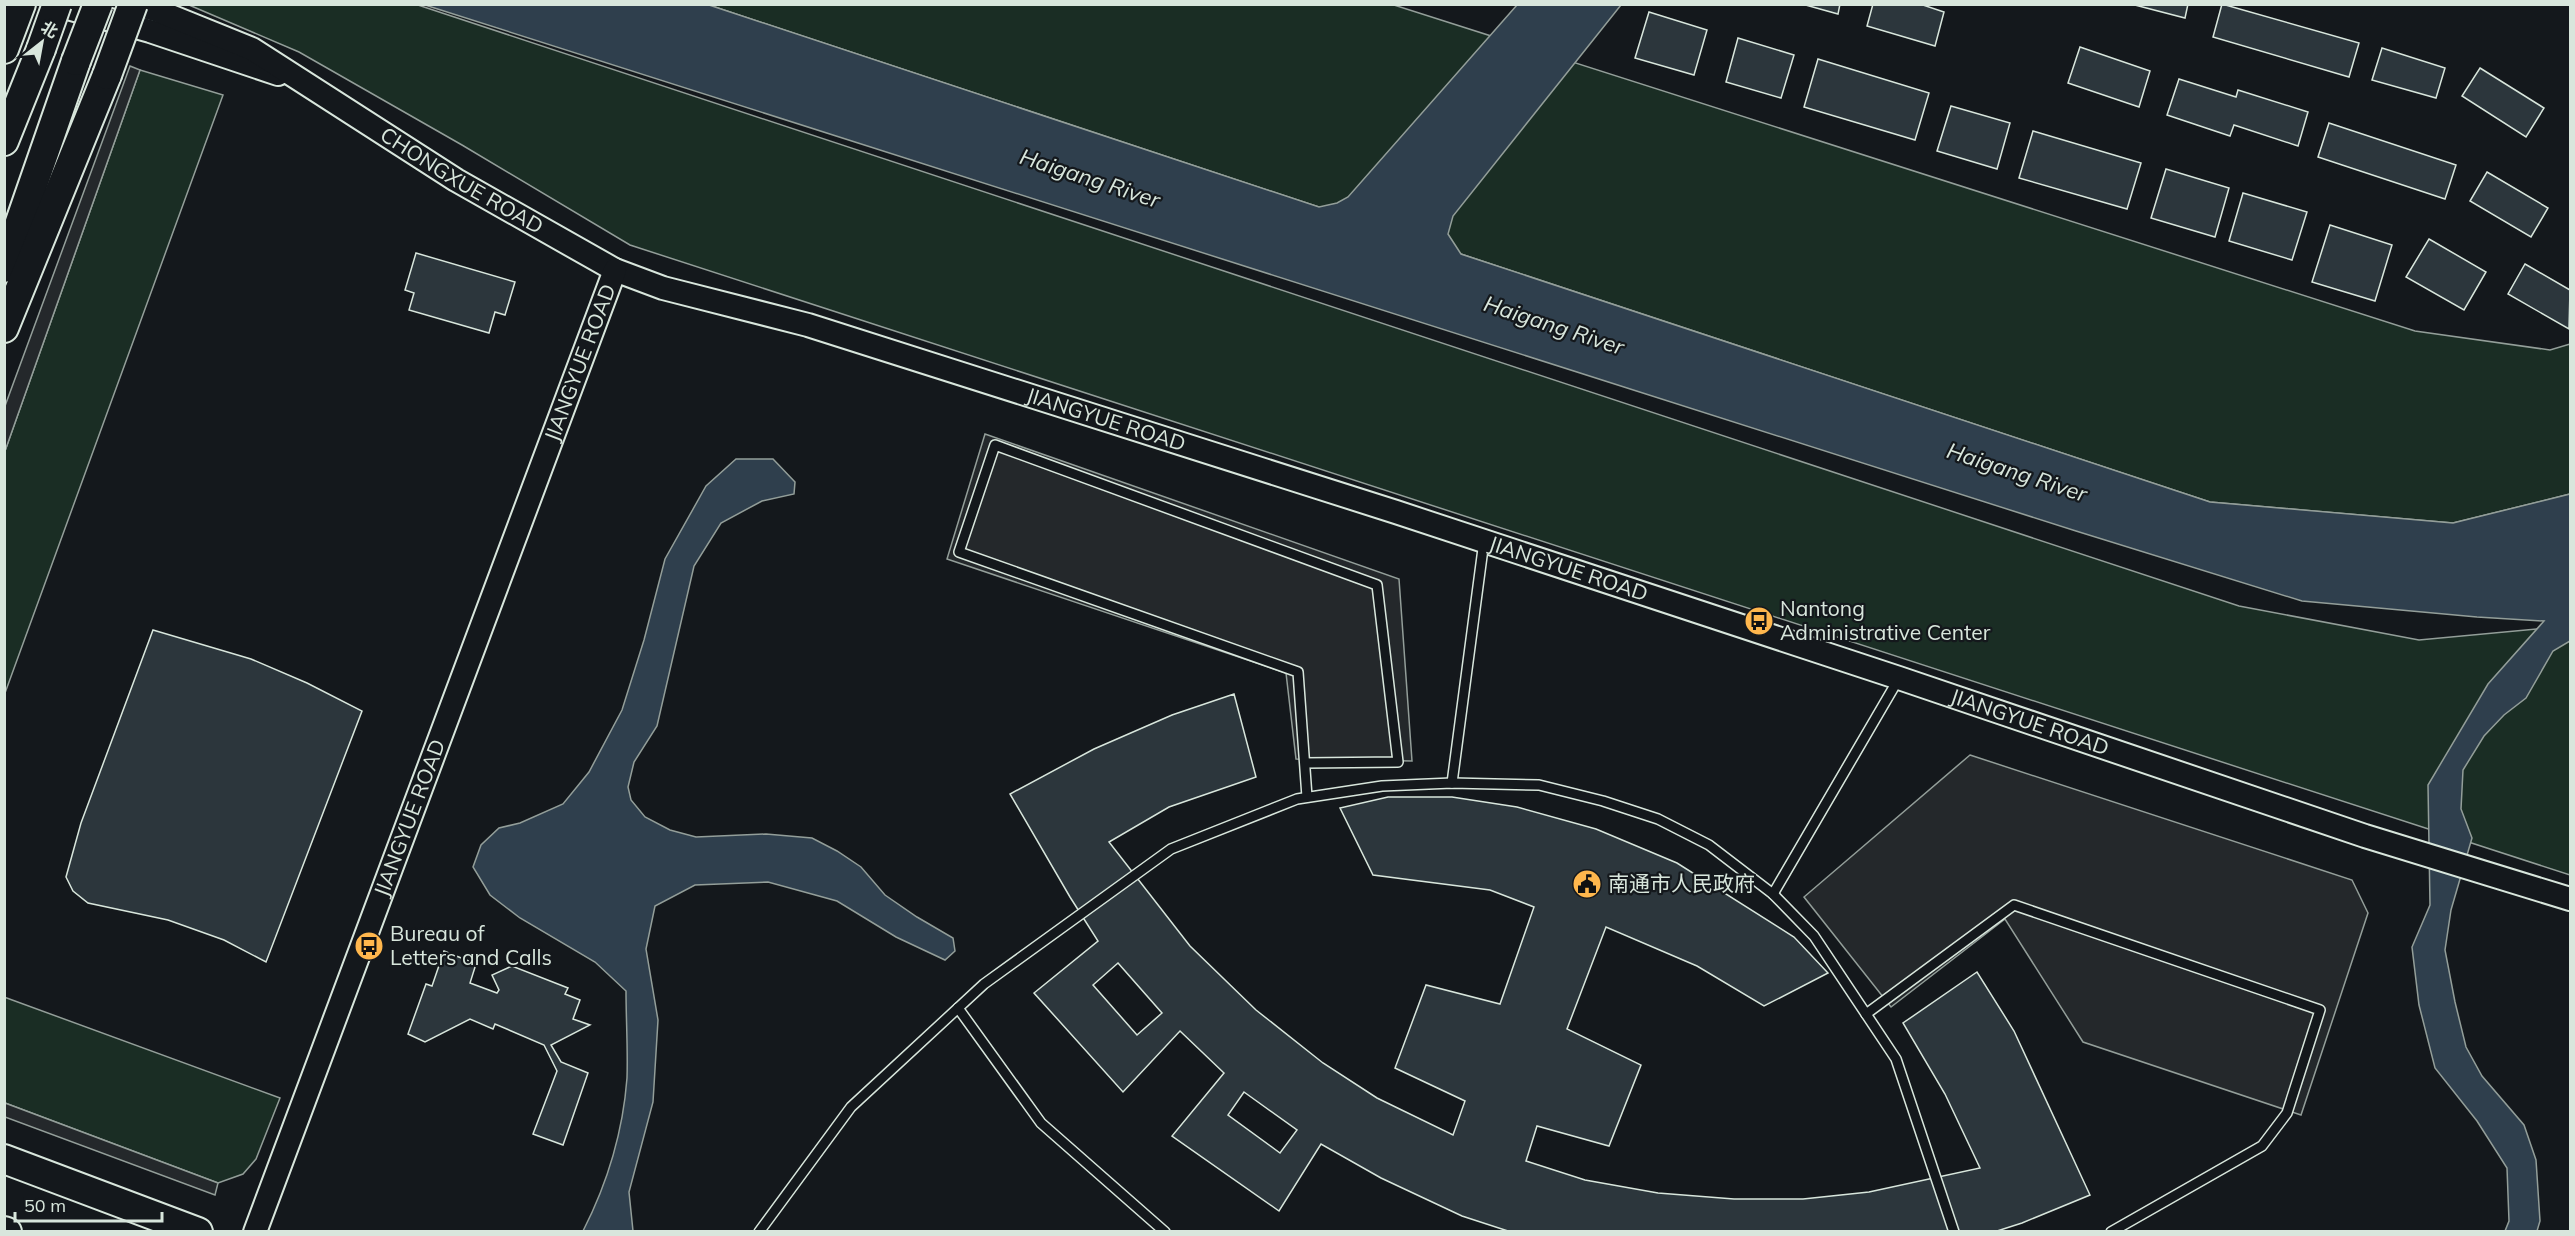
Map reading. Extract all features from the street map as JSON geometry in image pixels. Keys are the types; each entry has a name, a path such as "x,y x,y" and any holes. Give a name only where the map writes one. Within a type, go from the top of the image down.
{"main road":[{"path":"6,45 21,4"},
{"path":"4,141 55,4"},
{"path":"4,268 98,4"},
{"path":"4,328 134,4"},
{"path":"4,1159 198,1232"}],"street":[{"name":"CHONGXUE ROAD","path":"55,4 311,84"},
{"name":"CHONGXUE ROAD","path":"134,4 158,11 252,48 311,84 456,180 615,270"},
{"name":"JIANGYUE ROAD","path":"255,1232 615,270 663,288 808,325 1485,541 2419,853 2571,899"}],"lane":[{"path":"1306,763 1398,762 1377,585 995,445 959,552 1298,672 1307,797"},
{"path":"1452,783 1485,541"},
{"path":"1773,894 1899,678"},
{"path":"759,1232 851,1107 984,984 1171,849 1297,799 1382,786 1452,783 1539,785 1603,801 1658,819 1710,845 1773,894 1814,936 1896,1059 1954,1232"},
{"path":"1866,1014 2014,905 2320,1010 2287,1113 2262,1146 2111,1232"},
{"path":"958,1008 1041,1123 1166,1232"}],"green space":[{"path":"189,5 418,5 2239,606 2419,640 2570,626 2570,875 630,245 299,52"},
{"path":"709,5 1394,5 2415,331 2550,350 2570,344 2570,494 2453,523 2210,502"},
{"path":"140,70 223,95 5,693 5,451"},
{"path":"4,997 280,1098 256,1159 243,1174 218,1183 5,1103"}],"shaded area":[{"path":"130,66 140,70 5,451 5,406"},
{"path":"985,434 1399,579 1412,761 1296,759 1286,673 947,559"},
{"path":"1970,755 2352,880 2368,913 2301,1115 2083,1042 2005,919 1891,1007 1804,897"},
{"path":"5,1103 218,1183 215,1195 5,1117"}],"water":[{"name":"Haigang River","path":"425,5 709,5 1319,207 1337,203 1348,197 1517,5 1621,5 1453,216 1448,234 1461,254 2210,502 2453,523 2570,494 2570,641 2553,651 2526,698 2504,715 2484,736 2463,770 2461,809 2472,838 2451,910 2445,950 2466,1047 2482,1076 2524,1125 2536,1160 2540,1221 2537,1231 2505,1231 2509,1221 2507,1168 2477,1121 2435,1068 2419,1005 2412,947 2430,905 2428,785 2488,684 2544,621 2302,601"},
{"path":"736,459 773,459 795,482 794,494 762,501 721,523 694,566 657,726 634,762 628,787 631,800 645,817 670,830 696,837 766,834 812,838 861,867 885,895 953,938 955,951 945,960 896,937 837,901 768,882 695,885 655,906 646,949 658,1020 653,1102 629,1192 633,1231 583,1231 606,1176 622,1118 627,1078 626,991 595,962 520,918 490,895 473,867 481,845 499,828 520,823 563,804 589,772 622,710 644,640 665,559 706,486"}],"building":[{"path":"1802,4 1840,4 1838,14"},
{"path":"1873,4 1920,4 1944,12 1935,46 1867,26"},
{"path":"2131,4 2188,4 2185,18"},
{"path":"2222,4 2359,43 2349,77 2213,37"},
{"path":"1649,12 1707,30 1694,75 1635,58"},
{"path":"1738,38 1794,55 1781,98 1726,82"},
{"path":"2080,47 2150,71 2139,107 2068,83"},
{"path":"2382,48 2445,68 2436,98 2372,80"},
{"path":"1818,59 1929,93 1915,140 1804,107"},
{"path":"2480,68 2544,108 2526,137 2462,96"},
{"path":"2179,79 2236,97 2238,90 2308,112 2298,146 2234,125 2230,136 2167,115"},
{"path":"1951,106 2010,123 1997,169 1937,151"},
{"path":"2329,123 2456,165 2445,199 2318,157"},
{"path":"2033,131 2141,163 2127,209 2019,178"},
{"path":"2166,169 2229,188 2215,237 2151,218"},
{"path":"2487,172 2548,208 2531,237 2470,201"},
{"path":"2243,193 2307,212 2292,260 2229,241"},
{"path":"2330,225 2392,245 2375,301 2312,282"},
{"path":"2429,239 2486,272 2464,310 2406,277"},
{"path":"416,253 515,282 505,315 495,312 489,333 409,310 414,293 405,290"},
{"path":"2525,264 2570,290 2569,329 2508,294"},
{"path":"153,630 251,659 307,683 362,711 266,962 224,940 168,920 88,903 73,891 66,877 81,823"},
{"path":"1234,694 1256,777 1169,807 1109,842 1190,946 1256,1010 1323,1063 1377,1098 1453,1135 1465,1101 1395,1068 1426,985 1500,1004 1534,907 1490,890 1373,875 1340,808 1388,797 1452,797 1517,807 1596,829 1677,863 1794,937 1828,973 1764,1006 1697,966 1606,927 1567,1029 1641,1065 1609,1146 1537,1126 1526,1161 1585,1180 1658,1193 1734,1199 1803,1199 1869,1192 1980,1168 1945,1094 1903,1023 1977,972 2014,1031 2090,1195 1994,1232 1511,1232 1462,1216 1381,1178 1321,1144 1279,1211 1172,1136 1224,1073 1180,1031 1123,1092 1034,993 1098,941 1010,794 1094,749 1172,715","holes":["1118,963 1162,1013 1137,1035 1093,985","1244,1092 1297,1130 1280,1153 1228,1115"]},
{"path":"444,951 476,964 470,983 497,993 499,990 492,975 512,966 568,988 565,994 580,1000 573,1019 590,1025 551,1045 561,1062 588,1073 563,1145 533,1134 557,1071 544,1045 495,1024 493,1029 470,1019 425,1042 408,1034 426,984 432,986"}],"place":[{"name":"Nantong Administrative Center","path":"1759,621"},
{"name":"南通市人民政府","path":"1587,884"},
{"name":"Bureau of Letters and Calls","path":"369,946"}]}
